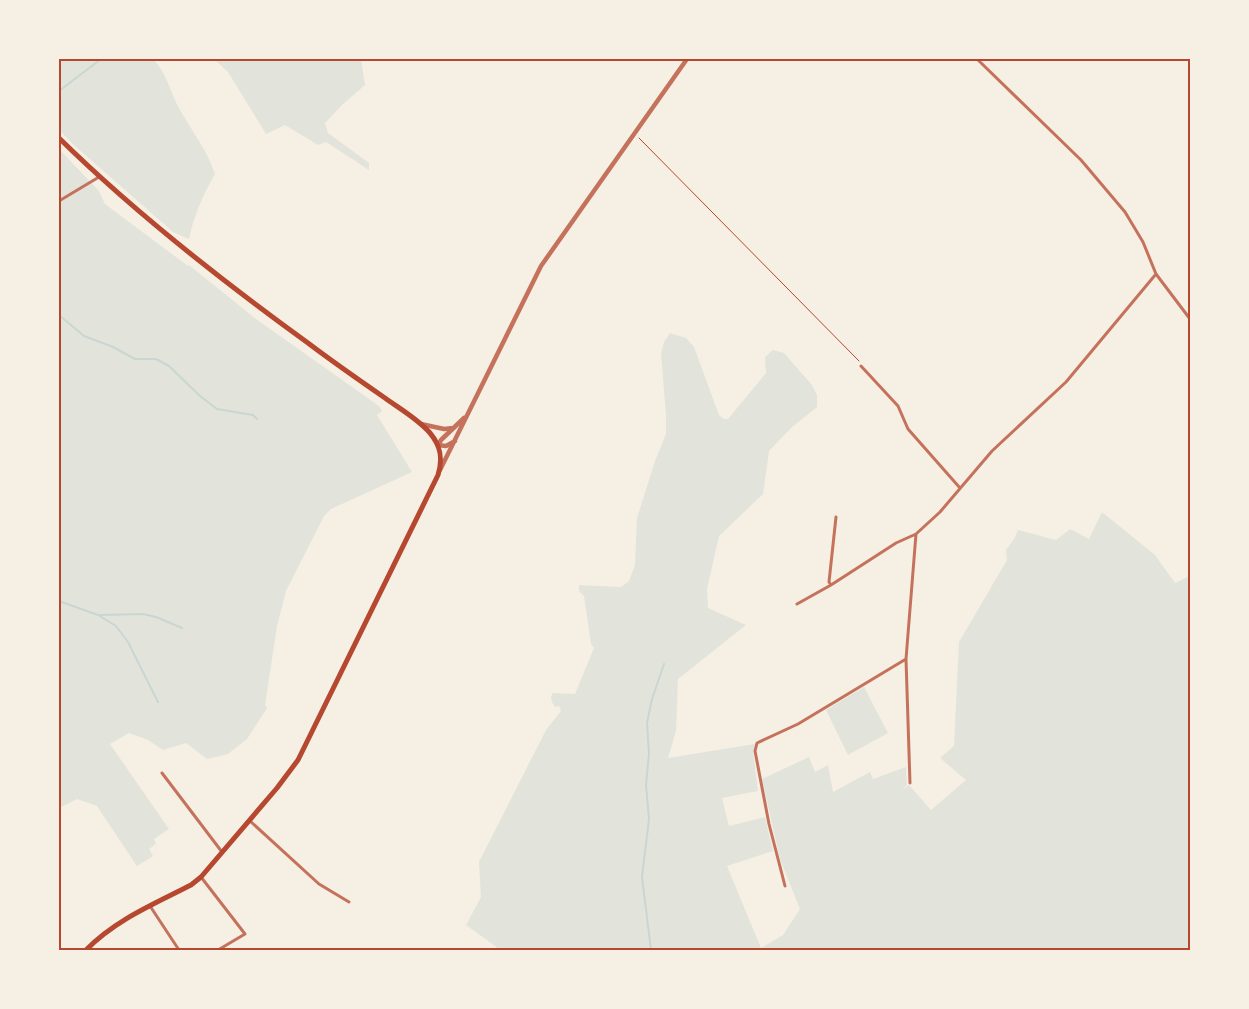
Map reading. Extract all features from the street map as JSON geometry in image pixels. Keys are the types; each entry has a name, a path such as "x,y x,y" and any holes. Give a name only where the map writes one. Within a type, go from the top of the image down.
{"main road":[{"path":"59,138 98,177 244,296 421,424 438,445 442,461 438,475 292,770 200,877 191,884 118,922 86,950"}],"street":[{"path":"438,475 541,266 687,59"},
{"path":"977,59 1081,160 1118,205 1143,242 1156,274 1190,320"},
{"path":"59,201 98,177"},
{"path":"797,604 831,585 896,543 916,534 940,512 992,451 1066,382 1156,274"},
{"path":"861,366 898,406 908,429 960,488"},
{"path":"455,441 446,446 438,445 467,415"},
{"path":"421,424 444,429 454,428"},
{"path":"831,585 829,582 836,517"},
{"path":"910,783 906,659 916,534"},
{"path":"785,886 769,824 755,751 757,743 798,724 906,659"},
{"path":"162,773 222,853"},
{"path":"250,821 319,884 349,902"},
{"path":"200,877 244,934 218,950"},
{"path":"150,906 179,950"}],"path":[{"path":"635,134 860,362 861,366"}],"shaded area":[{"path":"59,59 153,59 158,64 180,110 208,157 215,174 199,205 189,239 173,232 59,130"},
{"path":"214,59 361,59 365,85 325,123 328,133 369,163 369,170 326,142 318,145 285,125 266,134 228,72"},
{"path":"59,149 99,191 105,204 189,265 256,319 379,406 382,411 377,415 412,472 331,509 324,516 286,591 277,626 265,705 267,708 247,739 228,754 207,759 186,743 163,750 148,740 129,733 110,744 169,829 154,839 156,844 149,849 153,856 137,866 97,806 77,799 59,808"},
{"path":"670,333 686,338 694,347 719,415 724,419 728,419 766,373 765,357 773,350 784,353 812,385 817,395 817,407 791,428 769,451 763,494 719,536 707,589 708,608 746,625 678,679 676,731 668,758 755,744 753,751 758,791 722,798 729,826 765,817 773,851 727,866 761,948 783,935 800,909 780,859 762,779 809,757 815,772 828,765 833,792 870,772 873,779 906,767 907,785 901,791 909,785 931,810 966,780 940,758 954,746 959,642 1007,560 1006,550 1018,530 1056,540 1070,529 1089,539 1102,512 1155,555 1175,583 1190,576 1190,950 495,950 497,948 495,946 466,925 481,897 479,862 546,730 561,711 559,706 555,707 551,698 552,695 553,693 575,694 594,648 591,644 584,596 579,591 579,585 621,587 629,581 635,565 637,518 655,461 666,434 661,353 664,342"},
{"path":"864,687 888,733 848,755 826,710"}],"waterway":[{"path":"59,91 101,59"},
{"path":"59,315 84,336 113,347 135,359 156,359 169,366 200,396 217,409 253,415 257,419"},
{"path":"59,601 98,615 116,626 128,642 158,702"},
{"path":"100,615 143,614 156,617 182,628"},
{"path":"651,950 642,877 649,819 646,785 649,753 647,723 652,699 664,664"}]}
